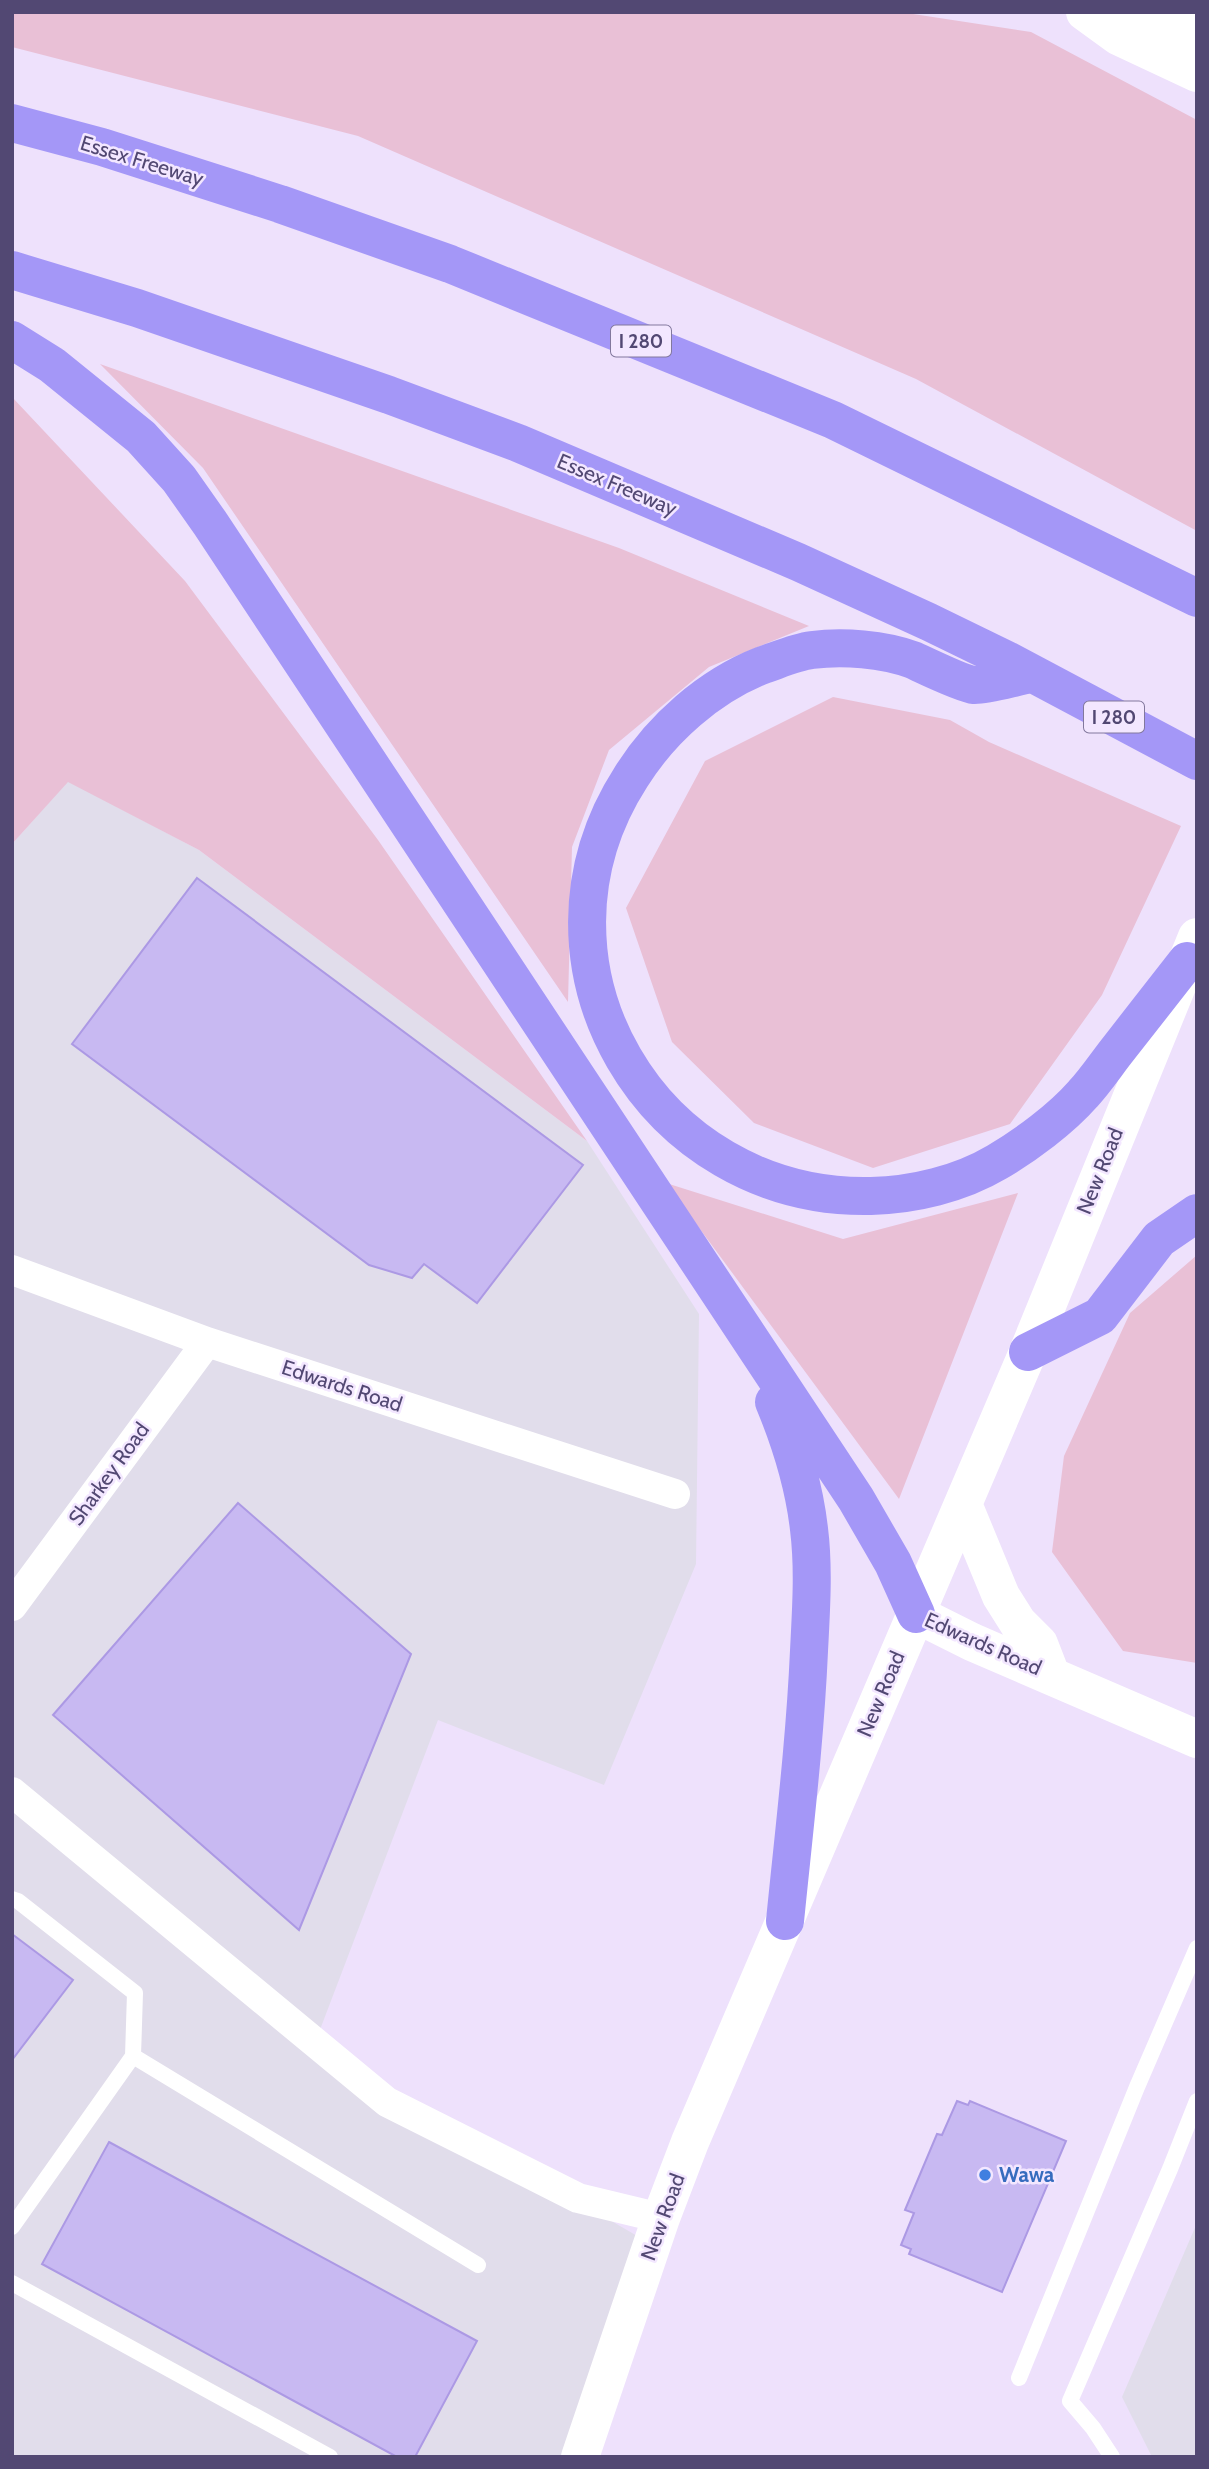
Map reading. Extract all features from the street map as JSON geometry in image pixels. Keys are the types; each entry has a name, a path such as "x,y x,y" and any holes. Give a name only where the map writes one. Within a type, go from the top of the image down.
{"highway":[{"name":"Essex Freeway","path":"12,123 102,147 279,204 450,264 833,420 1179,575 1197,598"},
{"name":"Essex Freeway","path":"12,270 137,308 389,395 518,443 799,562 1032,674 1197,761"},
{"path":"12,340 52,365 141,437 178,479 210,523 856,1499 893,1563 916,1614"},
{"path":"1032,674 974,685 903,656 852,649 809,650 760,666 714,691 680,717 645,755 614,803 598,845 590,887 587,929 592,973 608,1027 634,1077 662,1112 705,1148 755,1174 797,1189 842,1196 898,1195 942,1185 995,1164 1033,1137 1082,1095 1192,949"},
{"path":"1028,1352 1100,1316 1159,1239 1197,1213"},
{"path":"732,1312 763,1374 789,1440 801,1482 810,1531 811,1607 807,1685 785,1921"}],"main road":[{"path":"1085,12 1118,36 1197,73"},
{"path":"1135,12 1197,32"},
{"name":"New Road","path":"580,2457 661,2217 690,2142 1028,1352 1192,949"},
{"name":"Edwards Road","path":"962,1504 1001,1596 1018,1623 1039,1644 1051,1675"},
{"name":"Edwards Road","path":"916,1614 972,1642 1197,1738"}],"street":[{"name":"Edwards Road","path":"14,1274 207,1342 675,1494"},
{"name":"Sharkey Road","path":"12,1606 207,1342"},
{"path":"12,1792 387,2102 578,2198 661,2217"}],"lane":[{"path":"12,1899 135,1993 133,2056 12,2227"},
{"path":"1019,2378 1197,1948"},
{"path":"133,2056 478,2265"},
{"path":"1112,2457 1093,2428 1070,2401 1197,2101"},
{"path":"12,2283 330,2457"}],"shaded area":[{"path":"12,12 900,12 1031,32 1197,120 1197,531 916,379 358,136 12,47"},
{"path":"100,364 619,548 809,626 709,667 609,750 572,847 568,1002 203,468"},
{"path":"12,397 185,581 378,840 587,1141 199,850 68,782 12,844"},
{"path":"833,697 950,720 989,742 1181,826 1102,995 1010,1124 873,1168 754,1123 672,1042 626,908 705,761"},
{"path":"68,781 199,850 587,1141 699,1314 696,1564 604,1785 438,1720 313,2048 651,2244 578,2457 12,2457 12,844"},
{"path":"666,1183 843,1239 1018,1193 899,1499"},
{"path":"1197,1255 1197,1663 1123,1651 1052,1552 1064,1456 1130,1313"},
{"path":"1197,2223 1197,2457 1152,2457 1122,2397"}],"building":[{"path":"197,878 583,1165 477,1303 424,1264 412,1278 369,1265 72,1044"},
{"path":"238,1503 411,1654 299,1930 53,1715"},
{"path":"12,1934 73,1980 12,2060"},
{"name":"Wawa","path":"957,2101 968,2105 970,2101 1066,2141 1002,2292 909,2254 911,2249 901,2245 914,2213 905,2210 937,2134 942,2135"},
{"path":"109,2142 477,2341 415,2457 397,2457 42,2264"}],"place":[{"name":"Wawa","path":"985,2175"}]}
